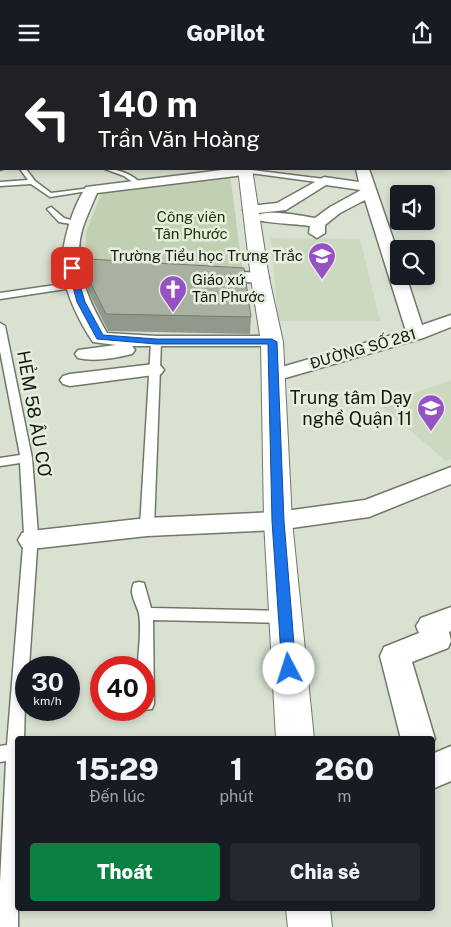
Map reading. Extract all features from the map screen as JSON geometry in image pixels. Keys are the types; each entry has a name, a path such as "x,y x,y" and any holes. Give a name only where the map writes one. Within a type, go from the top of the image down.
{"street":[{"path":"272,342 155,344 100,338 81,302 74,277 74,231 91,190 245,170 260,278 272,342 275,375 278,521 295,736"},
{"path":"362,170 416,334"},
{"path":"251,214 281,207 324,181 368,189"},
{"path":"284,189 302,194"},
{"path":"251,214 292,219 318,228 335,210 368,189"},
{"path":"74,277 91,269"},
{"path":"191,274 260,278"},
{"name":"ĐƯỜNG SỐ 281","path":"275,375 447,326"},
{"path":"84,355 155,344"},
{"path":"70,381 154,370"},
{"path":"31,540 147,527 278,521 369,508 451,475"},
{"path":"417,736 395,656 438,639 431,626 451,619"},
{"path":"435,771 451,762"},
{"path":"308,911 310,927"}],"lane":[{"path":"24,170 33,182 50,195 91,190"},
{"path":"111,170 126,175 140,185"},
{"path":"245,170 324,181"},
{"path":"0,184 33,182"},
{"path":"51,209 62,220 77,223"},
{"path":"0,297 74,277"},
{"name":"HẺM 58 ÂU CƠ","path":"0,326 26,458 31,540 8,753 8,927"},
{"path":"147,527 155,344"},
{"path":"0,461 26,458"},
{"path":"139,587 141,603 146,614 146,656"},
{"path":"146,614 285,617"}],"shaded area":[{"name":"Trường Tiểu học Trưng Trắc","path":"271,238 360,239 380,321 278,321"},
{"name":"Trung tâm Dạy nghề Quận 11","path":"451,380 451,459 446,461 380,405"}],"green space":[{"name":"Công viên Tân Phước","path":"230,173 243,275 85,266 86,232 101,194"}],"building":[{"name":"Giáo xứ Tân Phước","path":"88,259 244,268 251,317 106,314 86,274"}],"place":[{"name":"Trường Tiểu học Trưng Trắc","path":"322,280"},
{"name":"Giáo xứ Tân Phước","path":"173,313"},
{"name":"Trung tâm Dạy nghề Quận 11","path":"431,432"}],"route":[{"path":"72,268 71,271 81,302 100,338 156,342 272,342 275,375 278,521 289,669"}]}
